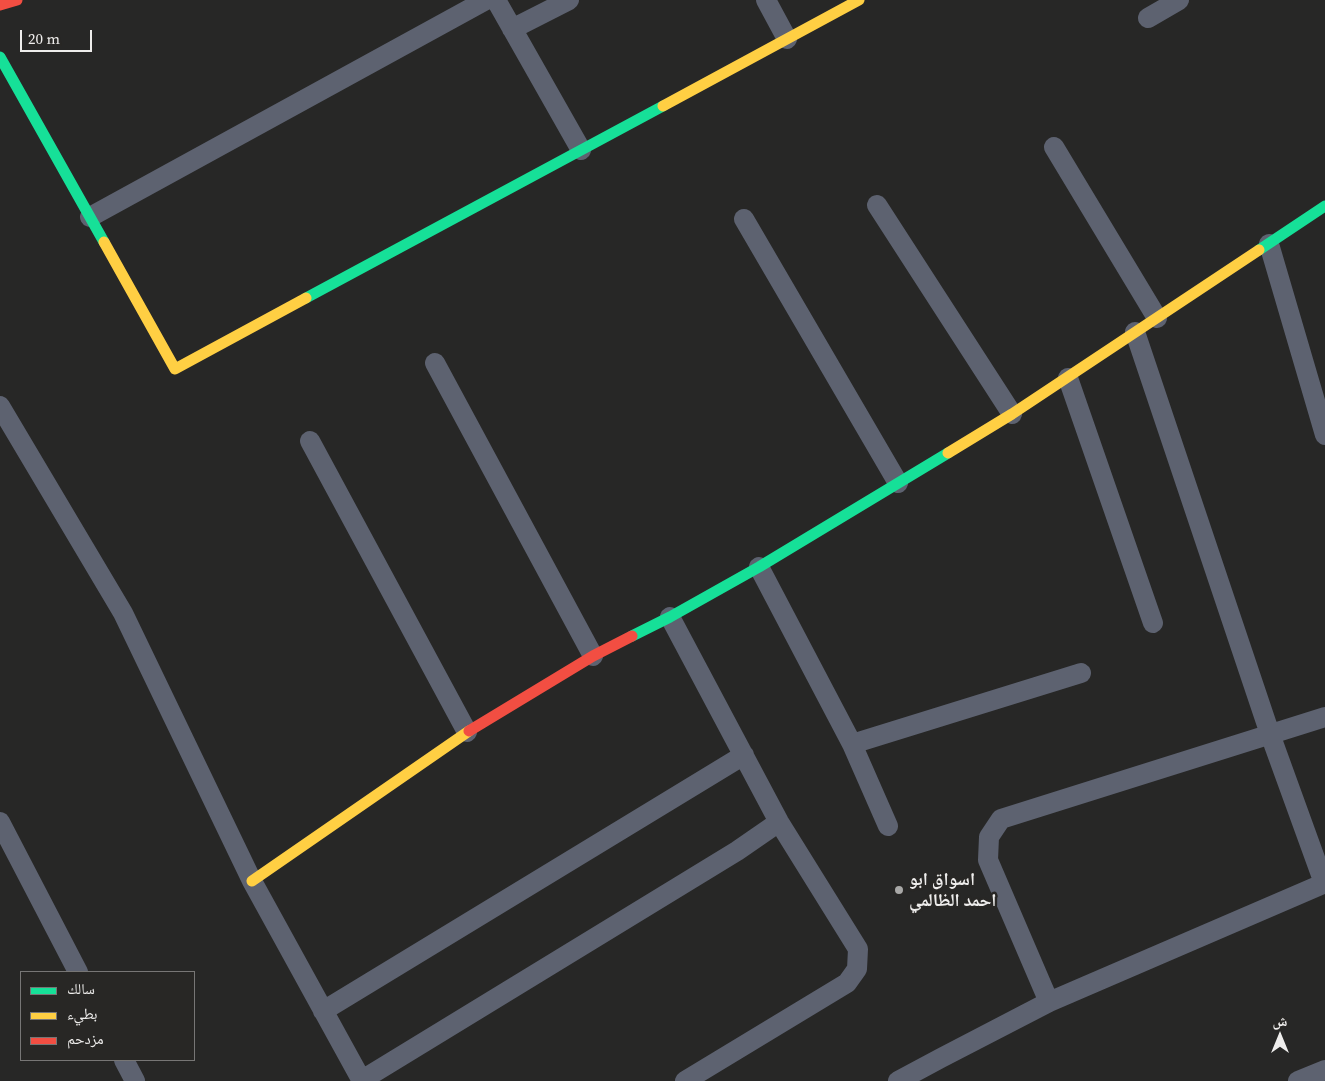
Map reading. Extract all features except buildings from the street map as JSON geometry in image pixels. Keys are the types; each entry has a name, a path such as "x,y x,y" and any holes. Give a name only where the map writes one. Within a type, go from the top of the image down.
{"street":[{"path":"0,5 17,0"},
{"path":"90,217 486,0"},
{"path":"496,0 582,150"},
{"path":"512,29 569,0"},
{"path":"766,0 787,39"},
{"path":"0,57 175,369 859,0"},
{"path":"1148,18 1179,0"},
{"path":"1054,147 1157,318"},
{"path":"877,205 1012,414"},
{"path":"252,881 467,732 592,656 670,616 759,566 1012,414 1325,206"},
{"path":"744,219 898,482"},
{"path":"1269,244 1325,436"},
{"path":"898,1081 1049,1002 1324,883 1270,734 1135,332"},
{"path":"435,363 592,656"},
{"path":"1068,378 1154,623"},
{"path":"0,406 123,613 252,881 362,1081 737,851 779,822"},
{"path":"310,441 467,732"},
{"path":"759,566 852,744 888,826"},
{"path":"670,616 779,822 858,949 857,969 847,983 685,1081"},
{"path":"852,744 1080,673"},
{"path":"1049,1002 988,860 989,836 1001,819 1325,717"},
{"path":"323,1011 744,755"},
{"path":"0,822 77,971"},
{"path":"125,1061 135,1081"},
{"path":"1298,1081 1325,1070"}],"traffic: fast":[{"path":"0,57 104,242"},
{"path":"306,298 663,106"},
{"path":"1259,250 1325,206"},
{"path":"632,636 759,567 948,453"}],"traffic: slow":[{"path":"663,106 859,0"},
{"path":"104,242 175,369 306,298"},
{"path":"948,453 1012,414 1259,250"},
{"path":"252,881 469,731"}],"traffic: jam":[{"path":"0,5 17,0"},
{"path":"469,731 593,656 632,636"}],"place":[{"name":"اسواق ابو احمد الظالمي","path":"899,890"}]}
